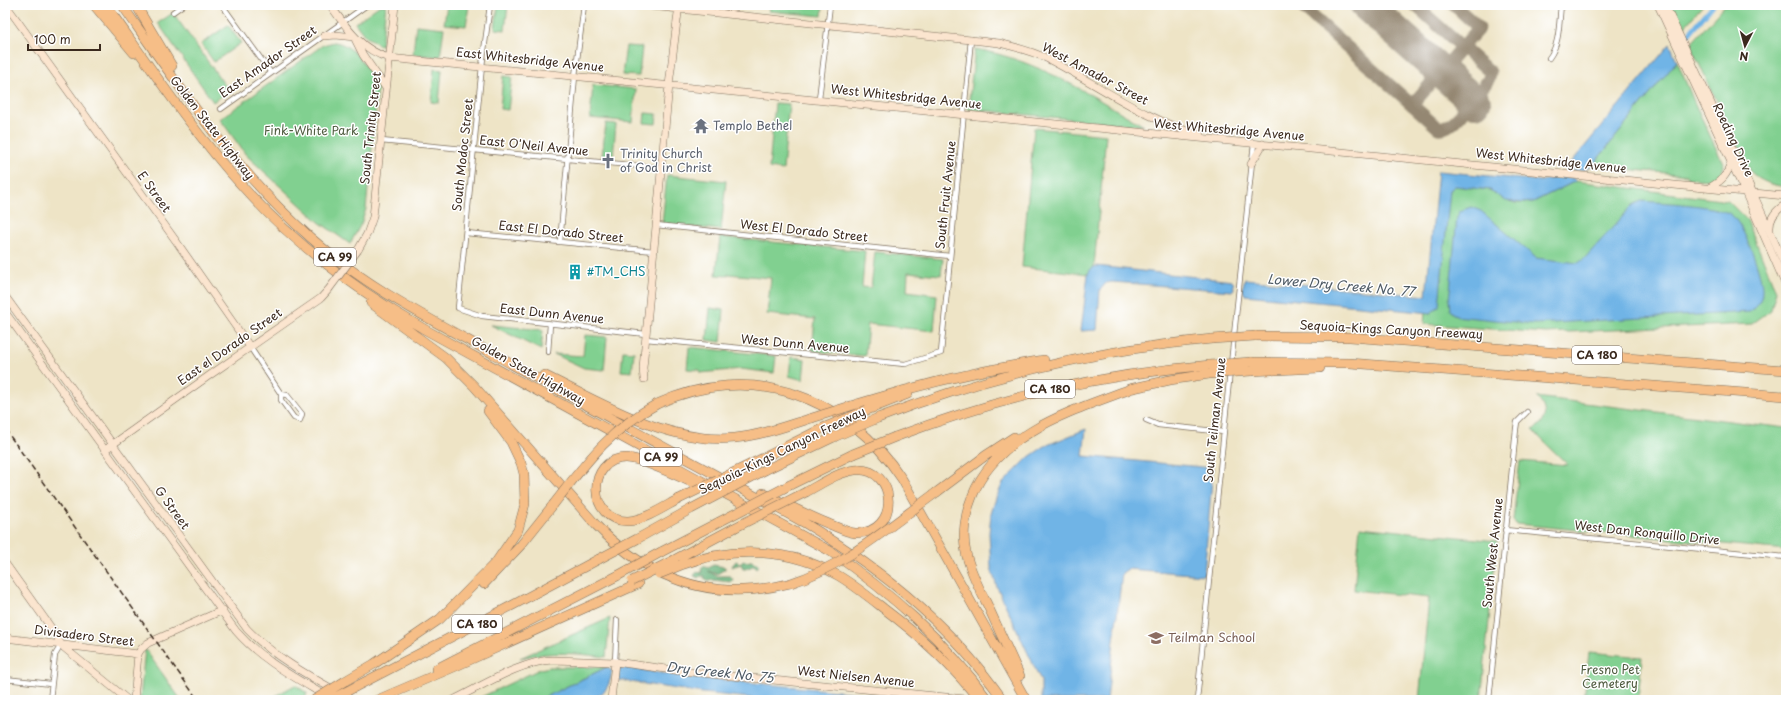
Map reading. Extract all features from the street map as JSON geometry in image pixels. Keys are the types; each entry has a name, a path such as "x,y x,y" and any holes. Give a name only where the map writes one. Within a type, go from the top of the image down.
{"highway":[{"path":"94,5 194,126"},
{"name":"Golden State Highway","path":"106,5 194,126 245,190 275,220 314,254 370,296 424,329 830,551 887,592 912,614 951,654 981,696 988,700"},
{"name":"Golden State Highway","path":"122,5 204,121 251,179 313,240 374,286 431,319 803,522 867,563 920,606 965,653 1001,697"},
{"path":"136,5 204,121"},
{"path":"314,254 371,303 427,343 456,368 596,525 618,546 639,562 674,579 702,587 718,589 762,589 791,584 818,573 849,555 999,446 1028,429 1074,407 1107,395 1134,388 1170,380 1251,367"},
{"path":"431,319 623,413 658,428 705,438 734,438 766,432 896,392 966,374 1059,358 1131,349"},
{"name":"Sequoia–Kings Canyon Freeway","path":"330,700 513,605 765,470 834,437 878,418 945,393 1010,374 1052,364 1131,349 1212,339 1255,336 1350,337 1786,370"},
{"name":"CA 180","path":"377,700 790,485 853,454 895,437 974,409 1054,388 1132,373 1210,364 1251,367 1332,368 1513,375 1786,396"},
{"path":"440,619 484,575 506,548 521,521 525,504 524,474 517,452 505,433 456,368"},
{"path":"830,551 692,483 635,459 624,458 613,461 605,467 597,480 596,495 600,506 612,516 623,520 629,521 641,518 679,499 751,464 823,428 867,410 966,374"},
{"path":"314,700 374,664 440,619 474,593 503,565 608,438 636,416 657,404 674,397 701,389 732,386 763,387 780,390 810,400 839,414 861,431 885,455 902,479 1021,684"},
{"path":"1027,700 969,564 964,531 970,502 978,483 986,471 1000,455 1017,442 1067,414 1134,388"},
{"path":"377,700 454,667 635,583 677,562 734,528 806,492 847,472 863,470 878,477 884,485 889,498 885,517 874,528 860,533 849,532 806,514 657,442"},
{"path":"677,562 715,555 747,552 782,555 817,566 851,584 910,628 944,659 959,677 981,696"}],"street":[{"name":"E Street","path":"6,5 176,241 250,347 281,394 281,400 294,418 300,420 302,414 287,395 281,394"},
{"path":"173,12 183,5"},
{"path":"222,5 271,73"},
{"path":"330,5 354,37 363,55 386,88"},
{"name":"East Amador Street","path":"221,108 367,5"},
{"name":"South Trinity Street","path":"358,250 367,234 373,217 395,5"},
{"name":"South Modoc Street","path":"458,308 482,66 490,5"},
{"path":"560,242 575,76 584,5"},
{"path":"641,5 679,7 669,85 661,168 643,368 644,379"},
{"path":"819,99 830,5"},
{"path":"1549,58 1553,53 1556,42 1561,5"},
{"name":"Roeding Drive","path":"1658,5 1745,192 1786,286"},
{"name":"Roeding Drive","path":"1665,5 1753,193 1786,268"},
{"name":"West Amador Street","path":"679,7 828,25 999,43 1047,58 1150,116 1178,129 1212,138"},
{"path":"324,36 336,35 354,37 375,52 389,58"},
{"name":"South Fruit Avenue","path":"941,353 971,39"},
{"name":"East Whitesbridge Avenue","path":"389,58 669,85"},
{"name":"West Whitesbridge Avenue","path":"669,85 1183,137 1212,138 1579,174 1786,196"},
{"name":"East O'Neil Avenue","path":"381,141 661,168"},
{"name":"South Teilman Avenue","path":"1197,700 1254,142"},
{"path":"1251,164 1263,144"},
{"path":"1709,188 1723,179 1728,172 1731,163"},
{"path":"1772,238 1770,224 1773,214 1786,204"},
{"name":"West El Dorado Street","path":"656,225 950,256"},
{"name":"East El Dorado Street","path":"466,233 654,251"},
{"name":"East el Dorado Street","path":"104,451 321,298 358,250"},
{"name":"G Street","path":"5,296 231,610 247,629 270,651 298,670 352,700"},
{"name":"East Dunn Avenue","path":"458,308 482,316 646,337"},
{"name":"G Street","path":"5,312 220,610 249,646 293,677 333,700"},
{"path":"548,352 550,324"},
{"name":"West Dunn Avenue","path":"646,337 905,364 941,353"},
{"name":"South West Avenue","path":"1489,700 1516,429 1518,422 1527,412"},
{"path":"1146,420 1158,425 1224,432"},
{"name":"West Dan Ronquillo Drive","path":"1505,530 1786,557"},
{"path":"5,564 57,636 61,645 128,700"},
{"name":"Divisadero Street","path":"220,610 226,603"},
{"name":"Divisadero Street","path":"5,638 138,654 148,643 220,610 231,610"},
{"path":"611,700 615,664 617,620"},
{"path":"50,700 55,655 61,645"},
{"path":"134,700 138,654"},
{"path":"453,700 523,666 545,660 615,664"},
{"name":"West Nielsen Avenue","path":"615,664 907,696 976,700"},
{"path":"293,677 298,670"},
{"path":"5,679 51,684"}],"green space":[{"path":"380,5 386,5 381,46 365,36 355,23"},
{"path":"447,5 469,5 466,26 444,24"},
{"path":"498,5 508,5 505,30 495,29"},
{"path":"770,5 823,5 822,16 769,11"},
{"path":"1671,5 1703,5 1681,31"},
{"path":"1725,5 1786,5 1786,187 1767,182 1751,172 1690,45"},
{"path":"173,13 229,91 213,102 158,23"},
{"path":"228,25 241,43 214,62 201,44"},
{"path":"416,25 444,28 440,57 413,54"},
{"name":"Fink-White Park","path":"334,42 348,47 365,65 378,85 366,209 361,224 350,244 319,222 246,155 220,119 323,45"},
{"path":"626,46 642,47 639,76 622,75"},
{"path":"975,49 1021,61 1042,70 1083,90 1144,126 968,109"},
{"path":"1677,61 1695,104 1724,165 1719,176 1705,180 1688,178 1687,175 1592,166"},
{"path":"434,69 442,70 439,103 431,102"},
{"path":"503,76 512,77 508,110 500,109"},
{"path":"593,85 636,89 633,122 590,118"},
{"path":"775,103 789,104 783,170 769,168"},
{"path":"645,113 657,114 656,124 644,123"},
{"path":"606,123 616,124 613,157 602,156"},
{"path":"1034,128 1106,135 1094,267 1088,274 1022,267"},
{"path":"667,175 726,181 721,230 662,224"},
{"path":"1576,181 1728,201 1747,220 1776,291 1771,310 1752,324 1546,333 1424,324 1425,312 1431,313 1450,190 1455,186 1490,190 1515,203 1523,203 1533,202"},
{"path":"720,237 865,251 862,287 871,288 875,252 943,259 941,275 908,272 907,291 937,295 934,331 868,324 865,356 812,351 815,319 767,314 771,278 728,274 727,276 716,275"},
{"path":"710,308 724,310 721,342 707,340"},
{"path":"491,325 543,330 541,350"},
{"path":"585,335 607,337 604,370 584,368 554,354 583,356"},
{"path":"689,347 776,356 774,373 741,369 700,373 700,370 687,369"},
{"path":"623,351 634,352 632,372 621,371"},
{"path":"791,357 805,359 803,380 789,376"},
{"path":"1536,397 1786,428 1786,550 1516,524 1513,520 1520,461 1568,465 1532,430 1541,423 1544,415 1543,406"},
{"path":"1360,527 1497,541 1481,700 1419,700 1429,598 1354,590"},
{"path":"743,560 748,562 753,561 759,566 757,568 754,565 749,568 743,568 741,564 731,567 736,561 740,563"},
{"path":"713,565 725,567 725,569 717,574 708,571 717,576 730,576 733,579 731,582 710,581 704,578 705,576 701,576 699,578 694,576 697,572 702,573 701,568 703,566 708,568"},
{"path":"610,618 606,657 563,653 542,654 520,658"},
{"path":"145,649 181,700 140,700"},
{"name":"Fresno Pet Cemetery","path":"1589,652 1642,657 1638,700 1584,700"},
{"path":"550,667 607,667 539,700 475,700 540,669"},
{"path":"295,685 307,693 305,699 268,700"}],"water":[{"path":"1670,44 1677,61 1592,166 1582,170 1573,170 1570,164"},
{"path":"1438,171 1541,181 1559,177 1573,178 1576,181 1533,202 1523,203 1506,201 1490,190 1455,186 1450,190 1439,306 1431,313 1245,295 1242,289 1245,279 1426,296"},
{"path":"1641,201 1700,206 1722,211 1735,218 1746,237 1760,274 1762,295 1760,301 1754,308 1750,312 1535,324 1455,316 1450,310 1449,301 1457,217 1460,211 1471,207 1481,211 1536,258 1578,263 1584,259 1633,205"},
{"path":"1096,266 1233,281 1234,289 1232,291 1112,282 1106,283 1100,290 1097,330 1081,331 1088,274 1090,270"},
{"path":"1086,429 1083,456 1213,468 1204,575 1128,569 1122,573 1107,700 1041,700 1041,681 997,587 991,568 989,533 991,514 1003,483 1029,457 1045,446"},
{"path":"607,667 612,671 611,678 606,689 601,694 594,697 575,700 539,700"},
{"path":"620,667 682,676 900,697 903,700 769,700 703,693 618,680 618,668"}],"waterway":[{"name":"Lower Dry Creek No. 77","path":"1688,35 1713,5"}],"taxiway":[{"path":"1300,5 1438,128 1442,128 1453,123 1465,108 1467,98 1460,89"},
{"path":"1415,5 1490,72 1487,82 1475,93 1469,94 1460,89"},
{"path":"1412,105 1479,28 1454,5"}],"runway":[{"path":"1366,5 1475,102"}],"railway":[{"path":"5,429 198,700"}],"place":[{"name":"Templo Bethel","path":"701,126"},
{"name":"Trinity Church of God in Christ","path":"608,161"},
{"name":"#TM_CHS","path":"575,272"},
{"name":"Teilman School","path":"1156,638"}],"water label":[{"name":"Dry Creek No. 75","path":"720,672"}]}
